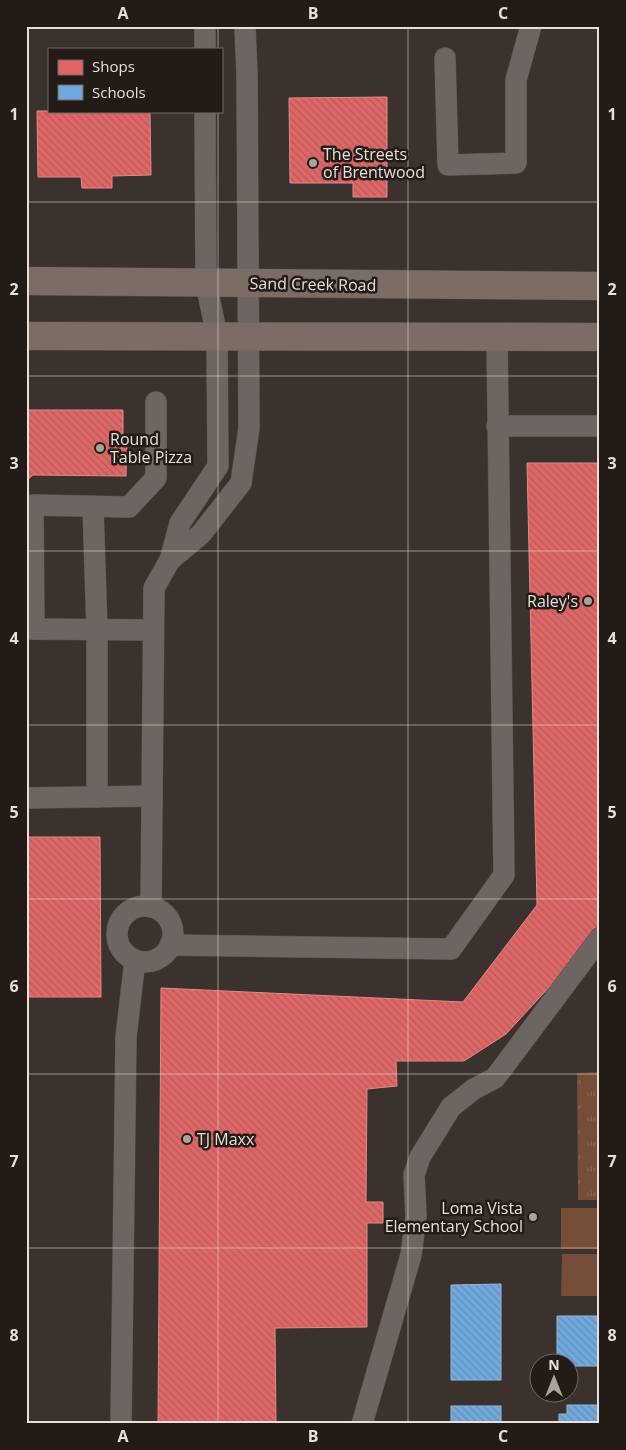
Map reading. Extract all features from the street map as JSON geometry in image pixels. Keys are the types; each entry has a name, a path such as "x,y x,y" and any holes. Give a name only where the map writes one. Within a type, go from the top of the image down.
{"main road":[{"name":"Sand Creek Road","path":"26,281 600,286"},
{"path":"26,336 600,337"}],"lane":[{"path":"205,26 205,48"},
{"path":"170,560 201,534 241,483 249,428 248,75 245,26"},
{"path":"445,58 448,165 516,163 516,80 531,26"},
{"path":"151,907 154,588 170,560 180,523 218,466 217,336 206,283 205,112"},
{"path":"170,945 451,949 504,875 497,337"},
{"path":"153,630 30,629 33,505 129,506 156,478 156,402"},
{"path":"497,426 600,426"},
{"path":"93,506 97,630 97,797"},
{"path":"26,798 152,796"},
{"path":"151,907 165,914 170,921 172,937 170,945 159,957 143,962 135,960 121,948 118,940 120,921 125,914 133,909 151,907"},
{"path":"362,1424 411,1255 416,1216 414,1175 420,1156 451,1107 474,1089 495,1078 600,938"},
{"path":"121,1424 126,1037 135,960"}],"green space":[{"path":"600,1072 600,1200 578,1200 577,1073"},
{"path":"561,1208 600,1208 600,1249 561,1249"},
{"path":"562,1254 600,1254 600,1296 561,1296"}],"building: Shops":[{"path":"387,97 387,197 353,197 353,183 290,183 289,98"},
{"path":"37,111 150,112 151,175 112,176 112,188 82,188 81,177 38,177"},
{"path":"26,410 123,410 123,438 127,438 126,476 33,475 26,481"},
{"path":"527,463 600,463 600,932 506,1034 464,1061 396,1061 397,1086 367,1089 366,1202 383,1202 383,1223 367,1223 367,1327 275,1328 276,1424 158,1424 161,988 463,1002 537,905"},
{"path":"26,837 100,837 101,997 26,997"}],"building: Schools":[{"path":"501,1284 501,1380 451,1380 451,1285"},
{"path":"557,1316 600,1316 600,1366 578,1366 578,1352 557,1352"},
{"path":"567,1405 600,1405 600,1424 559,1424 559,1414 567,1414"},
{"path":"451,1406 501,1406 501,1424 451,1424"}],"place":[{"name":"The Streets of Brentwood","path":"313,163"},
{"name":"Round Table Pizza","path":"100,448"},
{"name":"Raley's","path":"588,601"},
{"name":"TJ Maxx","path":"187,1139"},
{"name":"Loma Vista Elementary School","path":"533,1217"}]}
